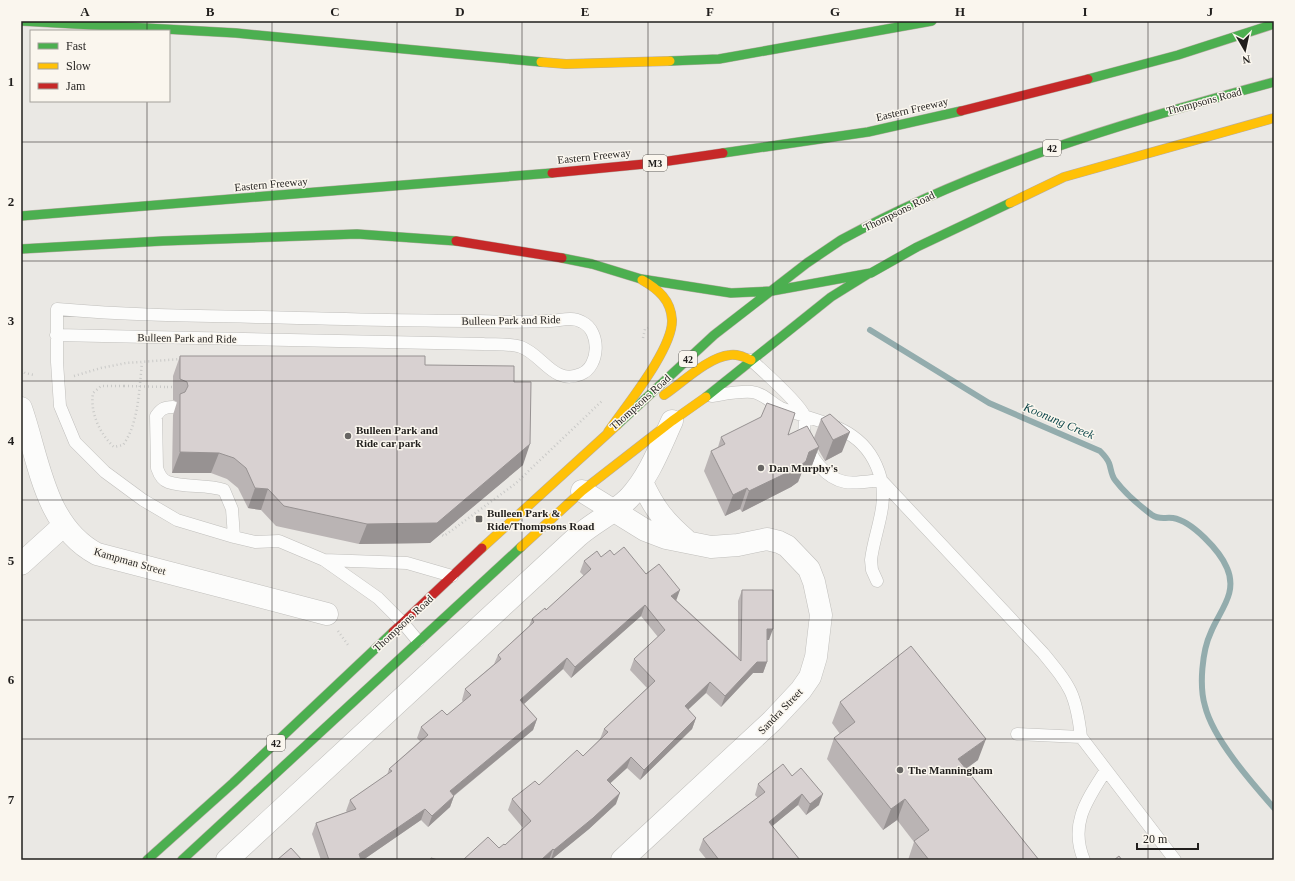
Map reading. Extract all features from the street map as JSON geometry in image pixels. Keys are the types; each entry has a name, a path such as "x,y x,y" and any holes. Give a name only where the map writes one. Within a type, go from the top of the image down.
{"main road":[{"path":"21,21 236,33 566,64 719,59 932,21"},
{"name":"Eastern Freeway","path":"21,216 647,163 868,132 1032,95 1178,55 1274,24"},
{"name":"Thompsons Road","path":"147,860 361,664 452,576 714,335 807,263 841,240 918,200 982,174 1075,140 1159,114 1274,82"},
{"name":"42","path":"182,860 582,491 672,421 705,398 831,297 917,246 1064,177 1274,118"},
{"path":"21,250 163,241 357,234 450,240 540,253 592,264 641,279 731,293 772,291 870,273"},
{"path":"608,432 658,358 667,340 672,323 668,306 658,290 641,279"},
{"path":"608,432 712,361 726,355 735,354 751,360"}],"street":[{"name":"Kampman Street","path":"21,408 51,502 64,526 78,542 97,554 327,614"},
{"path":"227,860 578,536 592,524 614,511 629,498 642,482 672,421"},
{"name":"Sandra Street","path":"642,482 652,504 666,523 688,542"},
{"name":"Sandra Street","path":"582,491 614,511 666,538 688,542 699,546 722,547 768,539 787,546 809,569 814,582 821,614 820,639 810,677 792,702 643,853 622,860"},
{"path":"21,564 64,526"}],"lane":[{"name":"Bulleen Park and Ride","path":"57,309 98,313 157,315 471,321 550,321 567,318 584,322 594,336 597,351 591,366 582,374 567,378 549,370 537,356 520,347 483,344 56,335 57,309"},
{"path":"56,335 60,406 75,442 105,472 143,500 177,520 255,542 279,541 324,560 378,598 403,623 418,641"},
{"path":"751,360 772,379 804,414 805,438 810,454 826,472 843,482 881,480 947,548 1043,652 1066,681 1074,696 1078,709 1081,737 1175,860"},
{"path":"705,398 738,392 754,392 764,396 780,407 804,414 845,430 866,447 881,480 884,500 871,560 872,570 878,581"},
{"path":"173,407 165,407 160,410 156,416 157,468 160,476 167,482 214,487 224,490 232,510 234,537"},
{"path":"324,560 407,563 452,576"},
{"path":"1017,734 1081,737"},
{"path":"1084,860 1078,842 1077,831 1080,817 1106,770"}],"path":[{"path":"643,343 645,329 672,323"},
{"path":"74,376 120,364 184,359"},
{"path":"142,363 133,424 128,438 123,445 114,447 107,441 98,425 92,405 93,393 101,386 124,386 167,387 182,386"},
{"path":"21,370 25,373 34,375"},
{"path":"438,532 444,536 515,484 606,396"},
{"path":"327,614 361,664"}],"building":[{"name":"Bulleen Park and Ride car park","path":"180,356 425,356 425,365 514,366 514,382 531,382 530,444 437,523 367,524 284,506 268,489 255,488 246,468 234,458 219,453 180,452 180,394 185,392 188,386 187,382 180,379"},
{"path":"767,403 795,413 788,435 807,426 819,447 809,452 806,461 799,467 749,491 747,488 733,495 711,451 725,444 721,437 761,417"},
{"path":"830,414 850,432 833,440 821,419"},
{"path":"624,547 646,574 659,564 680,590 671,596 741,661 742,590 773,590 773,629 767,629 767,662 757,662 725,696 710,682 685,706 696,718 644,770 631,757 607,780 620,793 593,818 541,860 463,860 488,837 499,848 504,844 505,845 531,821 512,799 535,781 539,785 577,750 583,756 608,732 604,729 655,681 634,659 665,630 645,605 575,667 567,658 520,700 537,719 450,791 454,796 432,816 425,809 359,854 361,860 329,860 316,823 356,809 350,800 392,771 389,769 428,735 421,727 442,710 447,715 471,695 465,689 501,659 498,655 534,622 532,619 545,608 546,610 591,569 584,561 597,551 601,557 610,550 614,555"},
{"name":"The Manningham","path":"911,646 986,739 958,759 1039,860 929,860 914,841 929,830 905,799 891,809 834,738 855,722 840,702"},
{"path":"783,764 792,776 801,768 823,794 810,804 802,794 769,822 800,860 719,860 703,839 765,792 758,784"},
{"path":"291,848 302,860 277,860"},
{"path":"1119,856 1122,860 1114,860"}],"waterway":[{"name":"Koonung Creek","path":"870,330 989,403 1100,451 1108,461 1115,480 1127,494 1142,507 1155,517 1180,520 1197,531 1218,553 1227,568 1230,577 1230,585 1226,601 1211,632 1205,649 1202,669 1203,698 1209,719 1234,760 1274,808"}],"traffic: fast":[{"path":"21,21 236,33 541,62"},
{"path":"670,61 719,59 932,21"},
{"path":"1088,79 1178,55 1274,24"},
{"path":"841,240 945,190 998,168 1107,130 1274,82"},
{"path":"723,153 868,132 961,111"},
{"path":"21,216 552,173"},
{"path":"562,258 592,264 641,279 731,293 772,291 871,273 917,247 1010,203"},
{"path":"21,249 163,241 357,234 456,241"},
{"path":"617,425 714,335 807,263 841,240"},
{"path":"706,397 831,297 868,274"},
{"path":"182,860 521,547"},
{"path":"147,860 233,783 393,632"}],"traffic: slow":[{"path":"541,62 566,64 670,61"},
{"path":"1010,203 1064,177 1274,118"},
{"path":"608,432 657,362 670,332 672,320 666,301 658,291 642,280"},
{"path":"664,395 713,360 730,355 741,356 751,360"},
{"path":"521,547 582,491 672,421 706,397"},
{"path":"482,548 617,425"}],"traffic: jam":[{"path":"961,111 1088,79"},
{"path":"552,173 655,163 723,153"},
{"path":"456,241 562,258"},
{"path":"393,632 482,548"}],"place":[{"name":"Bulleen Park and Ride car park","path":"348,436"},
{"name":"Dan Murphy's","path":"761,468"},
{"name":"Bulleen Park & Ride/Thompsons Road","path":"479,519"},
{"name":"The Manningham","path":"900,770"}]}
